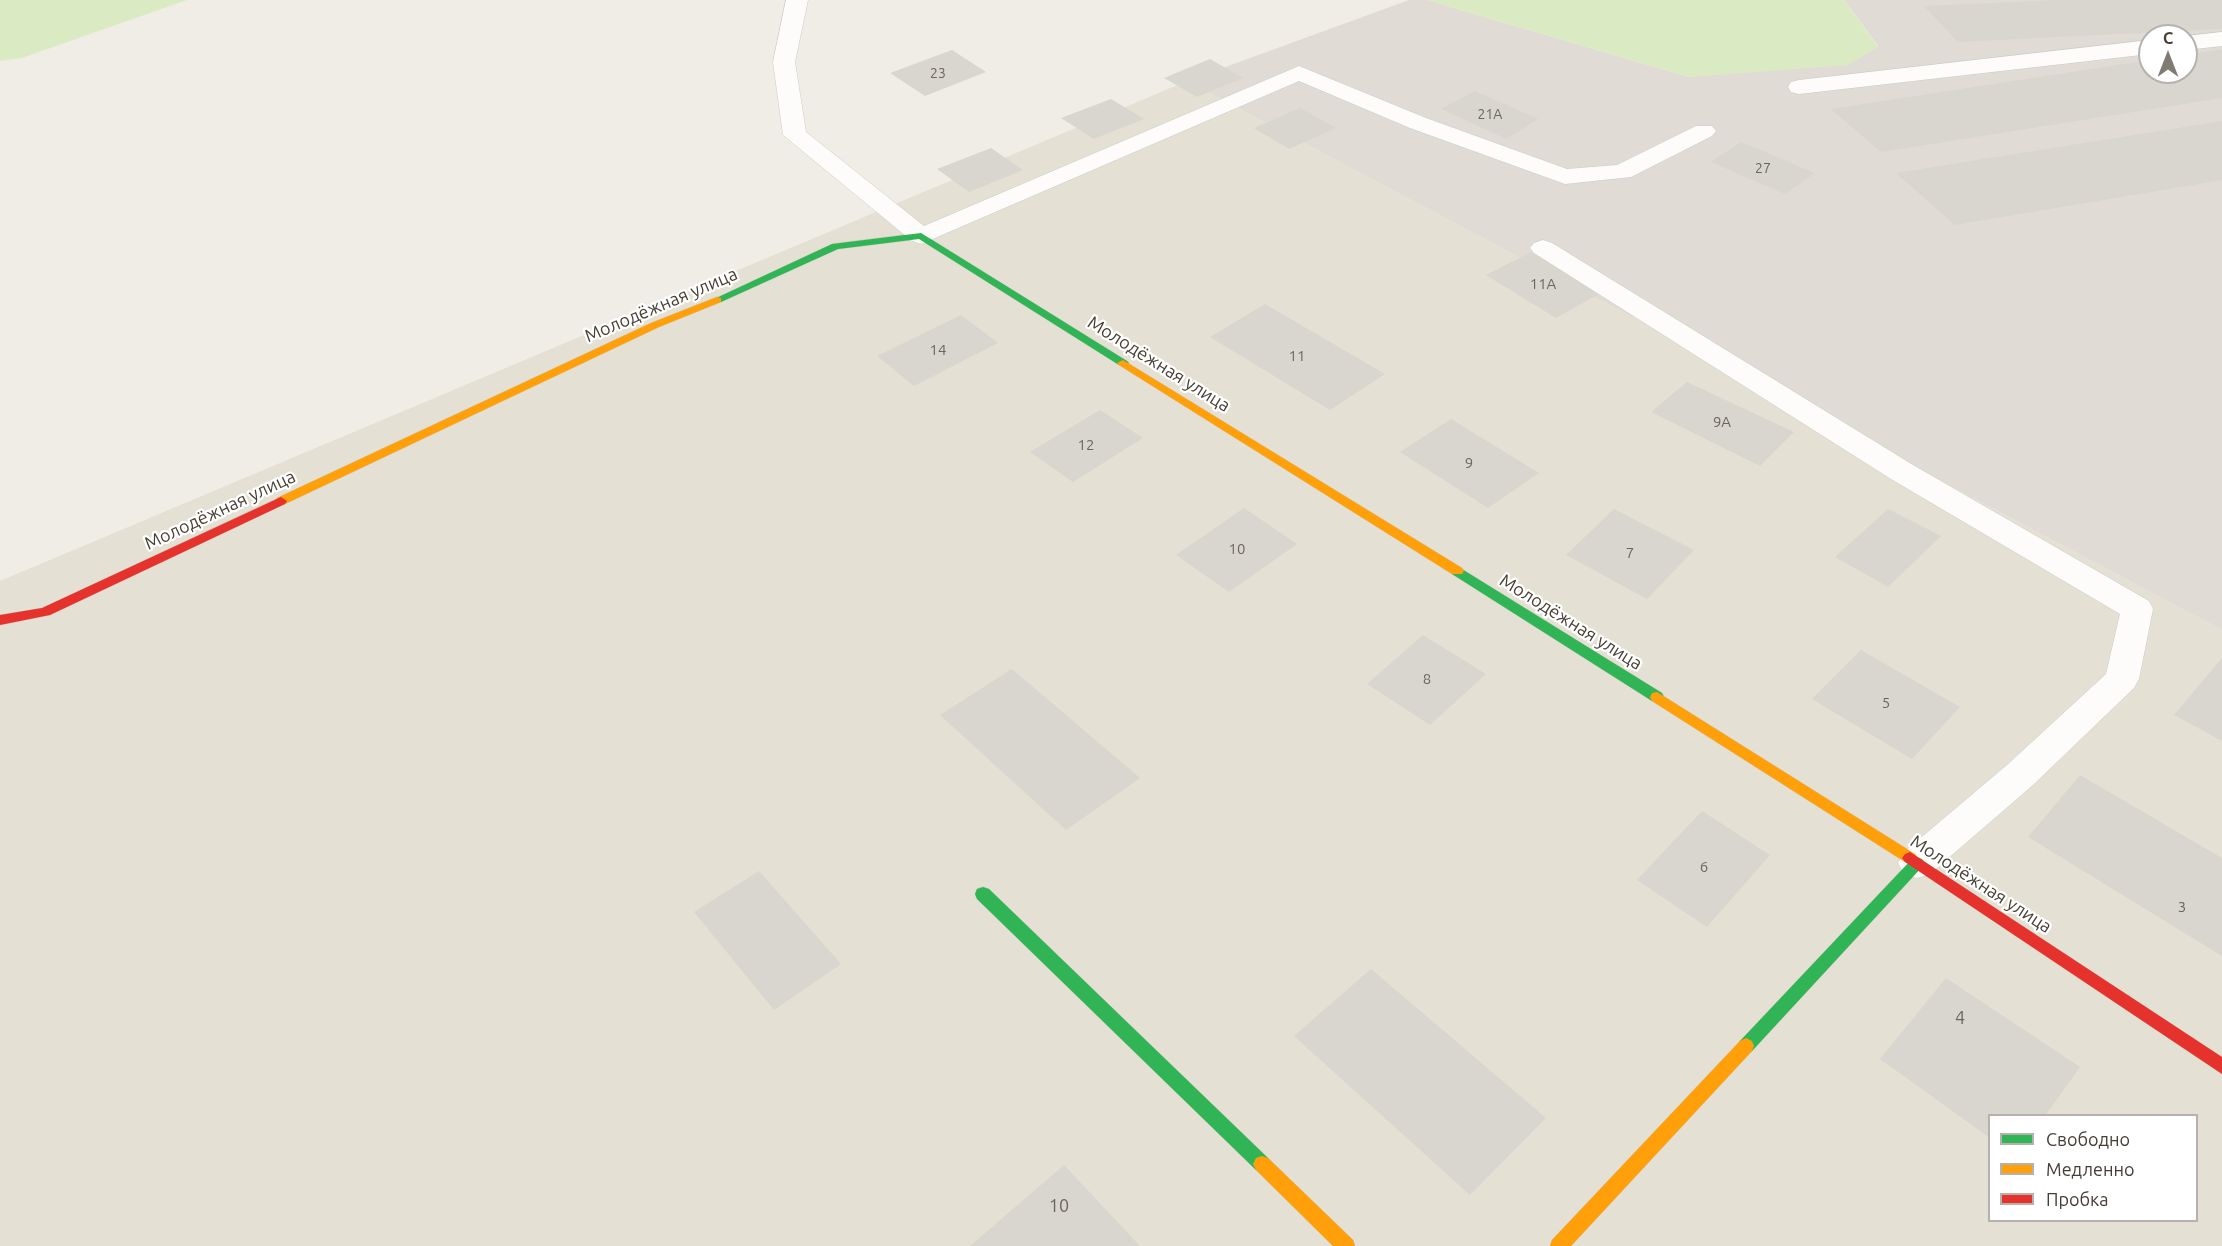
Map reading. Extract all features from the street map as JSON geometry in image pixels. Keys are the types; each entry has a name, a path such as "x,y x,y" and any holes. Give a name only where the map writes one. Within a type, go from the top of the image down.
{"street":[{"name":"Молодёжная улица","path":"0,620 45,612 655,325 836,246 921,236 1696,721 1917,863 2222,1066"},
{"path":"1559,1246 1917,863"},
{"path":"983,894 1346,1246"}],"lane":[{"path":"797,0 784,62 795,135 921,236 1299,73 1418,123 1565,177 1622,172 1704,131"},
{"path":"2198,42 2222,39"},
{"path":"1799,87 2138,48"},
{"path":"1543,248 1902,472 2137,609 2122,679 2020,775 1917,863"}],"shaded area":[{"path":"1409,0 1427,0 1689,77 1878,46 1844,0 2222,0 2222,630 1187,81"},
{"path":"1187,81 2222,630 2222,1246 0,1246 0,581"}],"green space":[{"path":"0,0 187,0 22,58 0,61"},
{"path":"1427,0 1844,0 1878,47 1848,65 1689,77"}],"building":[{"path":"2056,0 2222,0 2222,29 2198,30 2198,24 2138,24 2138,33 1958,42 1924,6"},
{"path":"2222,49 2222,98 1881,152 1831,109 2138,62 2138,84 2198,84 2198,53"},
{"path":"952,50 986,72 925,96 890,73"},
{"path":"1210,59 1243,78 1197,97 1164,78"},
{"path":"1475,91 1538,119 1506,139 1441,109"},
{"path":"1111,99 1144,119 1094,139 1061,118"},
{"path":"1300,108 1336,128 1289,149 1254,128"},
{"path":"2222,121 2222,180 1955,225 1896,173"},
{"path":"1741,142 1815,173 1785,194 1711,162"},
{"path":"991,148 1023,170 969,192 937,169"},
{"path":"1531,252 1601,293 1556,318 1486,275"},
{"path":"1265,304 1385,374 1330,410 1210,337"},
{"path":"961,315 998,343 914,386 877,356"},
{"path":"1687,382 1794,432 1760,466 1651,412"},
{"path":"1100,410 1143,438 1073,482 1030,452"},
{"path":"1451,419 1539,473 1488,508 1400,452"},
{"path":"1244,508 1297,544 1229,592 1176,555"},
{"path":"1614,509 1694,550 1647,599 1566,555"},
{"path":"1888,509 1941,536 1888,587 1835,557"},
{"path":"1423,635 1486,674 1430,725 1367,684"},
{"path":"1861,650 1960,707 1912,759 1812,699"},
{"path":"2222,658 2222,741 2174,715"},
{"path":"1012,669 1140,778 1066,830 940,715"},
{"path":"2080,775 2222,858 2222,956 2028,837"},
{"path":"1702,811 1770,855 1707,927 1637,880"},
{"path":"759,871 841,964 774,1010 694,912"},
{"path":"1371,969 1546,1118 1470,1195 1294,1036"},
{"path":"1946,978 2080,1067 2046,1114 1988,1114 1988,1137 1880,1059"},
{"path":"1064,1165 1140,1246 970,1246"}],"traffic: fast":[{"path":"717,300 836,246 921,236 1123,363"},
{"path":"1457,571 1657,697"},
{"path":"1746,1046 1917,863"},
{"path":"983,894 1262,1164"}],"traffic: slow":[{"path":"281,501 655,325 717,300"},
{"path":"1123,363 1457,571"},
{"path":"1657,697 1910,858"},
{"path":"1559,1246 1746,1046"},
{"path":"1262,1164 1346,1246"}],"traffic: jam":[{"path":"0,620 45,612 281,501"},
{"path":"1910,858 2222,1066"}]}
